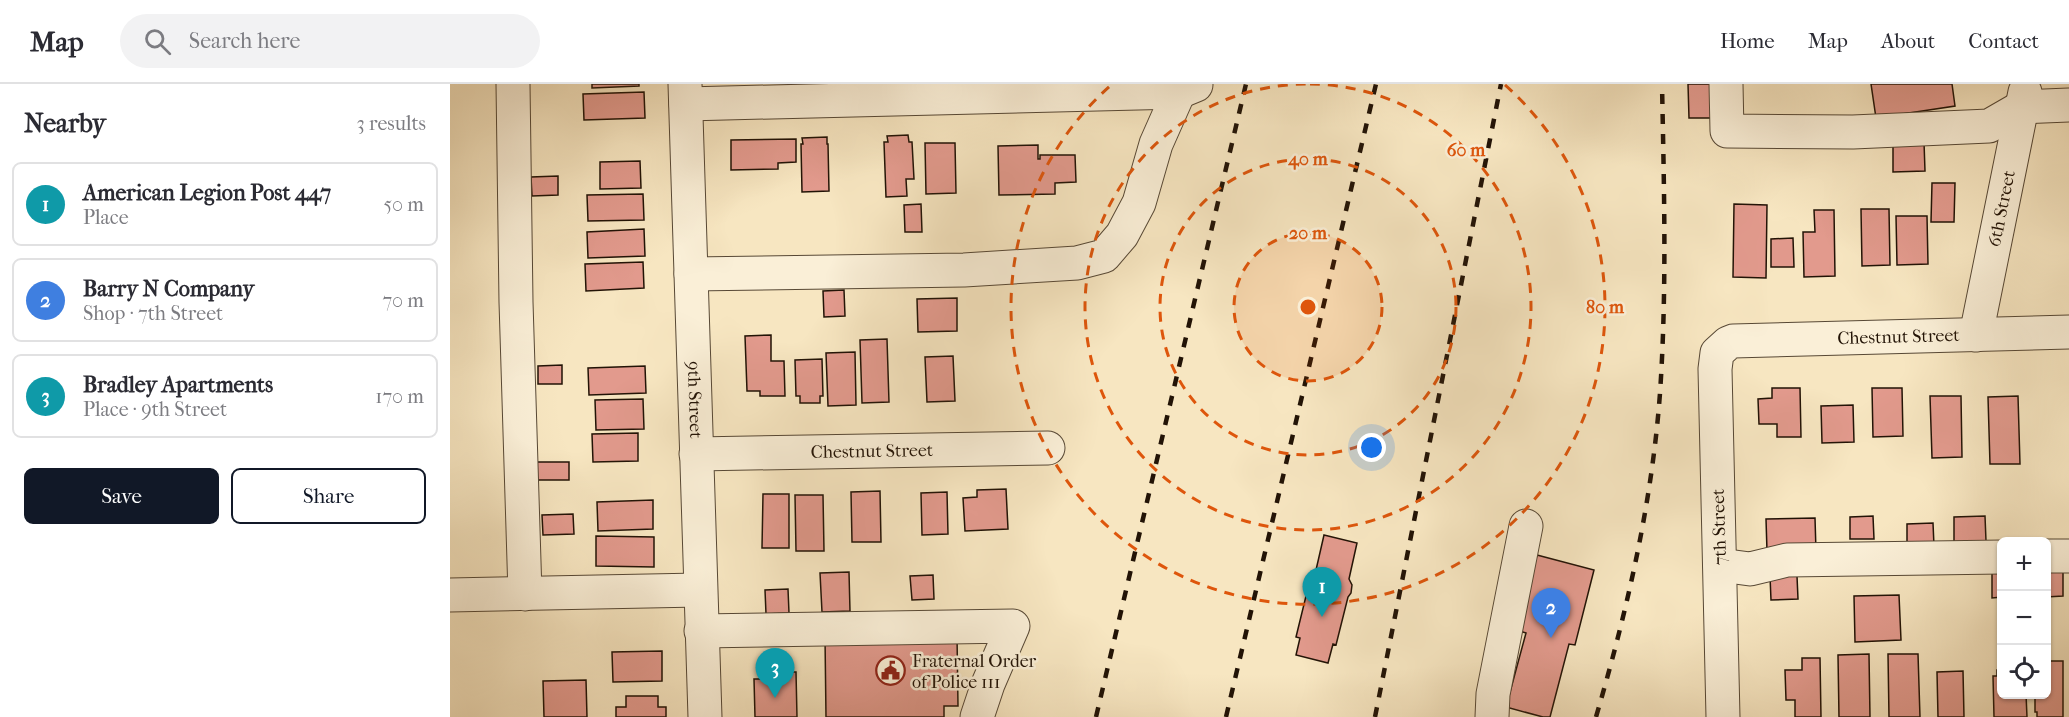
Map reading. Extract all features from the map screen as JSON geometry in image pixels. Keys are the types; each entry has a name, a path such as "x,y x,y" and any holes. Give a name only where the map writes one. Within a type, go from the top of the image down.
{"street":[{"path":"513,84 516,303 525,594"},
{"path":"1726,84 1726,131 1853,132 1989,126 2018,92 2069,105"},
{"path":"686,94 1189,88"},
{"path":"691,274 964,270 1077,262 1104,256 1122,235 1139,203 1155,144 1189,88"},
{"name":"6th Street","path":"1977,335 2018,92"},
{"name":"9th Street","path":"686,94 699,590 705,717"},
{"name":"Chestnut Street","path":"1728,343 2069,332"},
{"name":"7th Street","path":"1723,717 1715,369 1717,353 1728,343"},
{"name":"Chestnut Street","path":"696,454 1048,448"},
{"path":"1492,717 1493,694 1526,526"},
{"path":"2051,556 2069,556"},
{"path":"1720,565 1750,569 1787,560 1997,557"},
{"path":"450,595 699,590"},
{"path":"701,631 1013,626 988,684 977,717"}],"building":[{"path":"592,84 639,84 639,86 592,88"},
{"path":"1688,84 1714,84 1715,118 1689,118"},
{"path":"1871,84 1952,84 1955,106 1876,118"},
{"path":"644,92 645,118 584,120 583,94"},
{"path":"908,135 909,142 912,142 914,179 906,179 907,196 886,197 884,142 888,142 887,136"},
{"path":"827,137 829,191 802,192 802,138"},
{"path":"796,139 796,162 778,163 778,169 731,170 731,140"},
{"path":"1924,142 1925,171 1893,172 1893,143"},
{"path":"925,143 955,143 956,193 926,194"},
{"path":"1038,145 1038,159 1040,155 1075,155 1076,182 1055,183 1055,194 999,195 998,146"},
{"path":"640,161 641,188 600,189 600,162"},
{"path":"558,176 558,195 532,196 531,177"},
{"path":"1932,183 1955,183 1954,222 1931,222"},
{"path":"643,194 644,220 588,221 587,195"},
{"path":"921,204 922,232 905,232 904,205"},
{"path":"1734,204 1767,205 1766,278 1733,277"},
{"path":"1861,209 1889,209 1890,265 1862,266"},
{"path":"1814,210 1834,210 1835,276 1804,277 1803,232 1815,232"},
{"path":"1896,216 1927,216 1928,264 1897,265"},
{"path":"644,229 645,256 588,258 587,232"},
{"path":"1793,238 1794,267 1771,267 1771,239"},
{"path":"643,262 644,288 586,291 585,264"},
{"path":"844,290 845,316 824,317 823,291"},
{"path":"957,298 957,331 918,332 917,299"},
{"path":"771,335 771,361 784,361 785,396 760,396 760,391 747,391 745,336"},
{"path":"887,339 889,402 862,403 860,340"},
{"path":"855,352 856,405 828,406 826,353"},
{"path":"953,356 955,401 927,402 925,357"},
{"path":"822,359 823,396 820,396 820,403 800,403 800,396 796,396 795,360"},
{"path":"562,365 562,384 538,384 538,366"},
{"path":"645,366 646,393 589,395 588,368"},
{"path":"1772,388 1800,388 1801,437 1777,437 1777,424 1759,424 1758,399 1772,398"},
{"path":"1872,388 1902,388 1903,436 1873,437"},
{"path":"1930,396 1961,396 1962,457 1932,458"},
{"path":"2018,396 2020,464 1990,464 1988,397"},
{"path":"643,399 644,429 596,430 595,400"},
{"path":"1853,405 1854,442 1822,443 1821,406"},
{"path":"638,433 638,461 593,462 592,434"},
{"path":"537,462 569,462 569,480 537,480"},
{"path":"1006,489 1008,529 965,531 963,498 977,497 977,490"},
{"path":"880,491 881,542 852,542 851,492"},
{"path":"947,492 948,534 922,535 921,493"},
{"path":"763,494 789,494 789,548 762,548"},
{"path":"795,495 823,495 824,551 796,551"},
{"path":"653,500 653,529 598,531 597,502"},
{"path":"573,514 574,534 543,535 542,515"},
{"path":"1873,516 1874,539 1850,539 1850,517"},
{"path":"1985,516 1986,541 1954,542 1954,517"},
{"path":"1815,518 1816,551 1767,551 1766,519"},
{"path":"1933,523 1934,546 1907,547 1907,524"},
{"path":"1324,535 1357,543 1349,579 1352,585 1351,593 1336,645 1333,644 1328,663 1296,655 1300,638 1296,637 1308,588 1307,579 1316,570"},
{"path":"596,536 654,537 654,567 596,566"},
{"path":"1537,555 1594,570 1575,645 1569,644 1550,717 1506,707 1526,633 1517,630"},
{"path":"2051,571 2063,571 2063,596 2051,597"},
{"path":"849,572 850,611 822,612 820,573"},
{"path":"1992,572 1997,572 1997,598 1992,598"},
{"path":"933,575 934,599 912,600 910,576"},
{"path":"1770,576 1797,576 1798,599 1771,600"},
{"path":"788,589 789,613 766,614 765,590"},
{"path":"1899,595 1901,640 1855,642 1854,596"},
{"name":"Fraternal Order of Police 111","path":"957,635 958,706 944,706 944,717 826,717 825,637"},
{"path":"662,651 662,681 613,682 612,652"},
{"path":"1869,654 1870,717 1839,717 1838,655"},
{"path":"1888,654 1918,654 1920,717 1889,717"},
{"path":"1802,658 1820,658 1821,717 1795,717 1795,700 1786,700 1785,670 1802,670"},
{"path":"2051,661 2063,661 2063,717 2037,717 2037,712 2035,712 2035,699 2051,699"},
{"path":"1963,671 1964,717 1938,717 1937,672"},
{"path":"764,672 796,672 797,717 755,717 754,679 764,679"},
{"path":"1993,676 1997,676 1997,699 2026,699 2027,717 1994,717"},
{"path":"586,680 587,717 544,717 543,681"},
{"path":"626,696 658,696 658,707 666,707 666,717 616,717 616,707 626,707"}],"railway":[{"path":"1096,717 1246,84"},
{"path":"1226,717 1376,84"},
{"path":"1375,717 1501,84"},
{"path":"1596,717 1637,556 1656,434 1662,354 1664,277 1662,84"}],"place":[{"name":"American Legion Post 447","path":"1322,617"},
{"name":"Barry N Company","path":"1551,638"},
{"name":"Fraternal Order of Police 111","path":"891,671"},
{"name":"Bradley Apartments","path":"775,698"}]}
